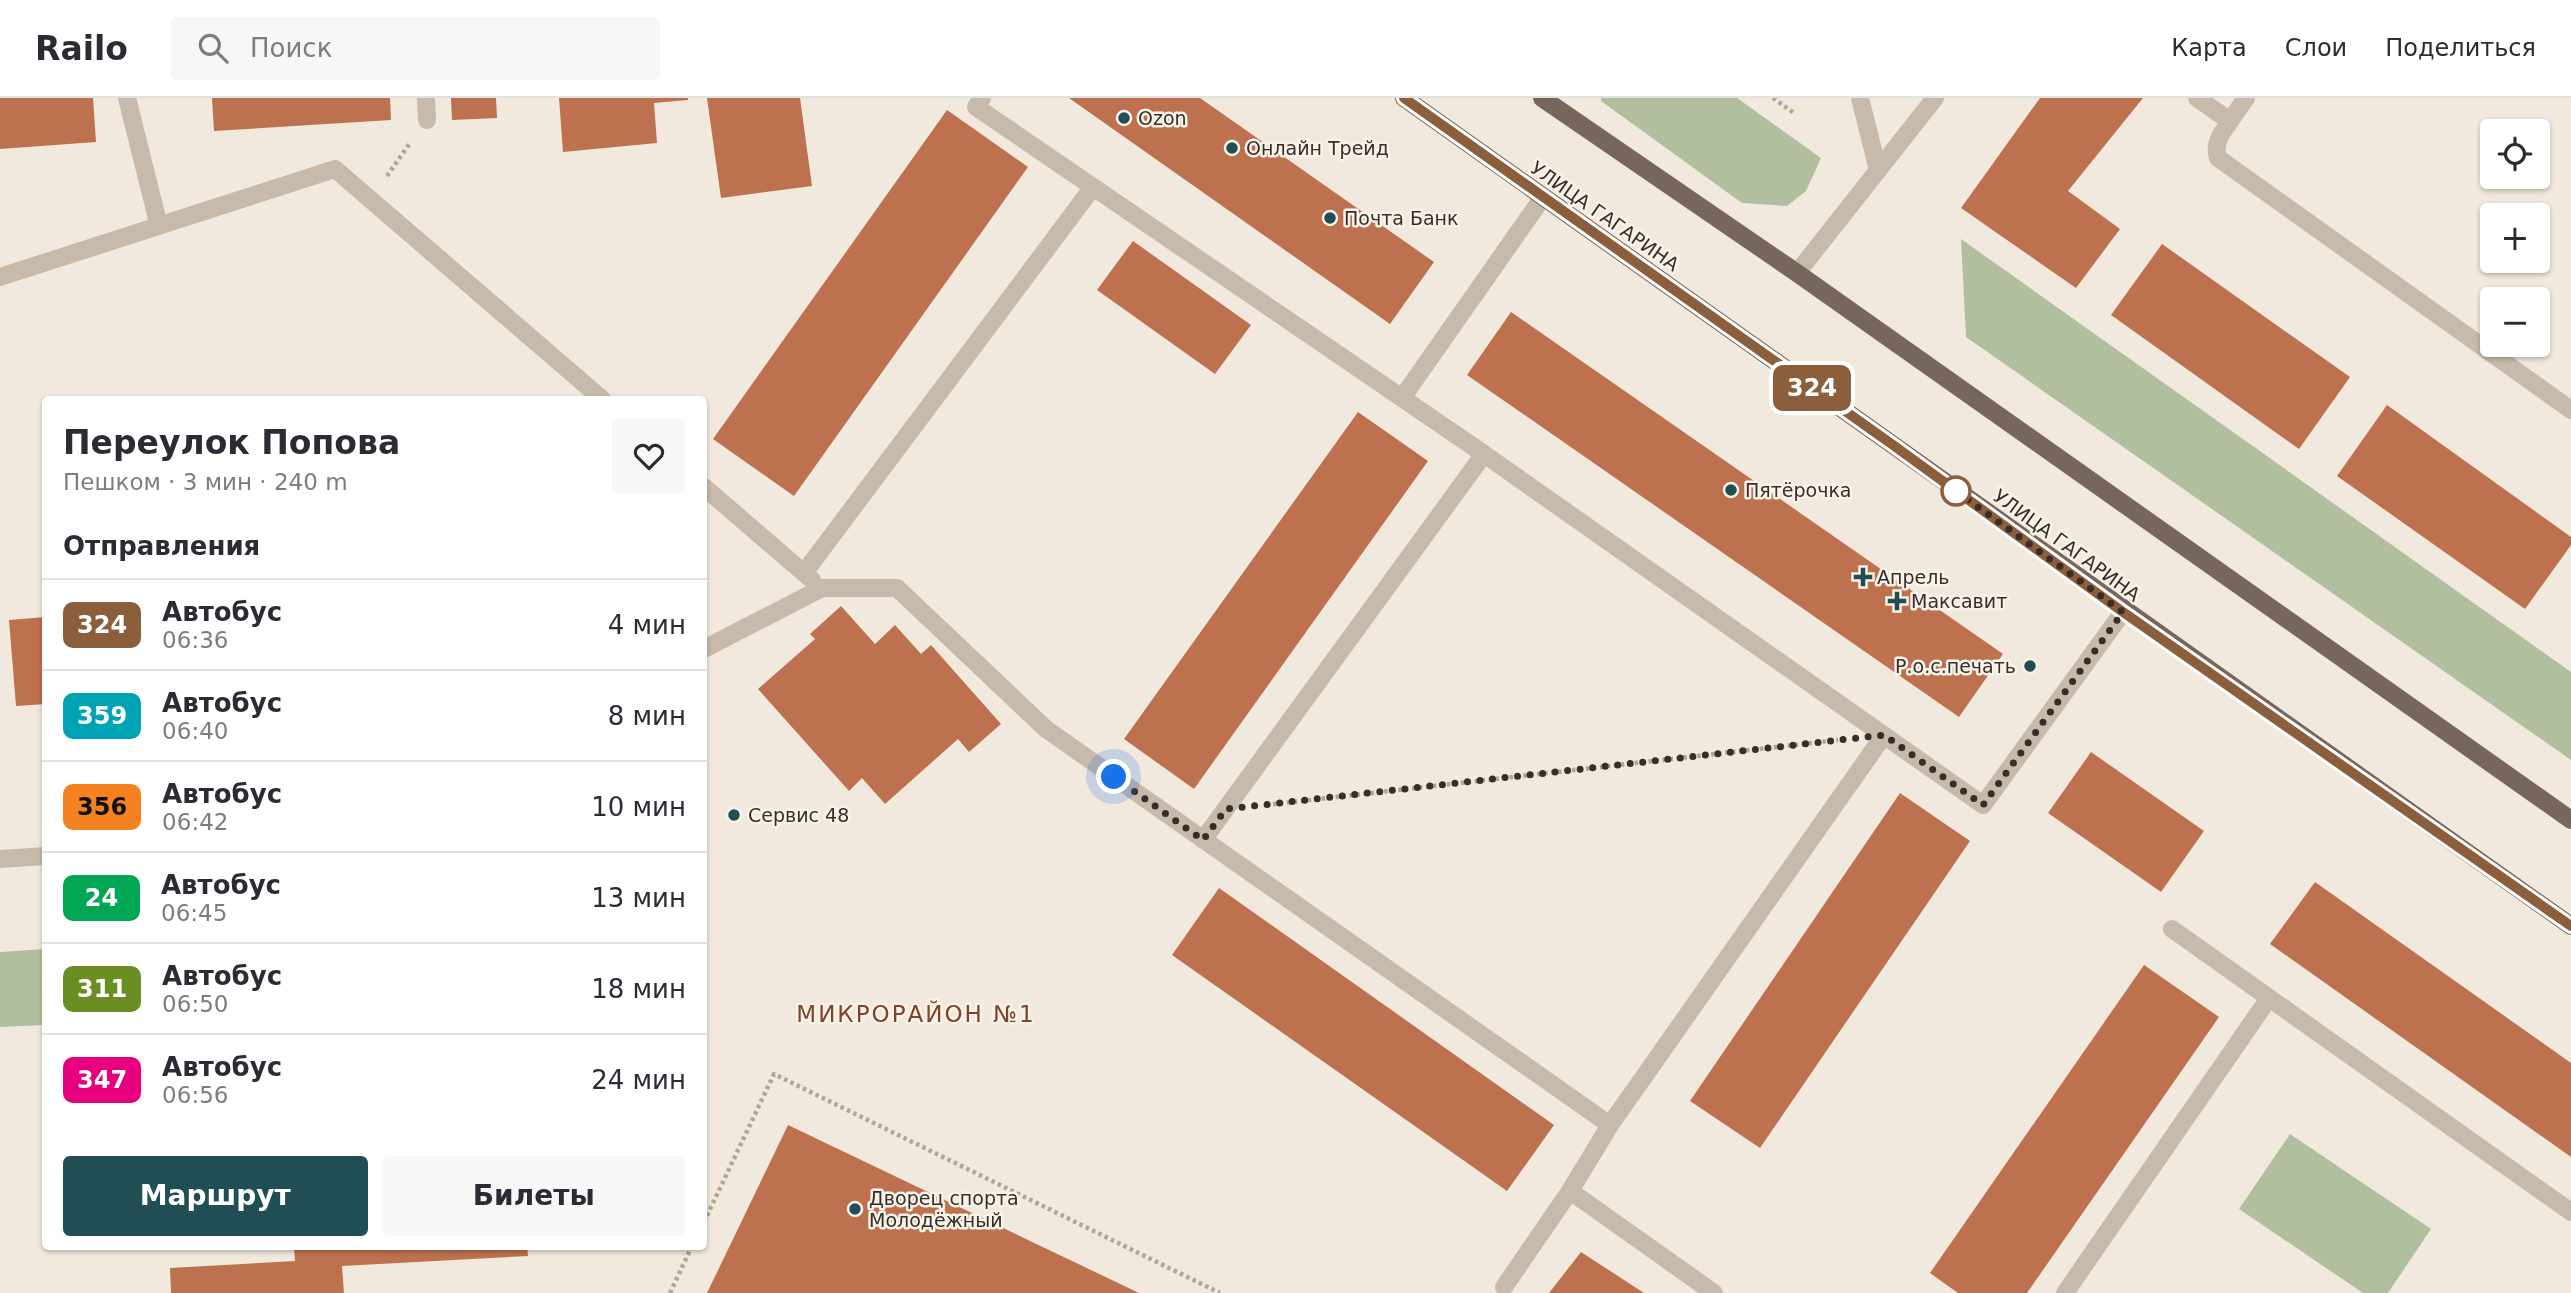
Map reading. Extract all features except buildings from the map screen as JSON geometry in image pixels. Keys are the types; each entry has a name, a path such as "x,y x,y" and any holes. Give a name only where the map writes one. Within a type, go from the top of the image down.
{"main road":[{"name":"УЛИЦА ГАГАРИНА","path":"1404,98 2123,612 2571,926"},
{"path":"1553,101 2571,820"}],"street":[{"path":"127,98 159,226"},
{"path":"426,98 427,120"},
{"path":"982,98 976,107 1483,454 1983,805 2123,612"},
{"path":"1860,98 1878,170"},
{"path":"1797,273 1935,98"},
{"path":"2197,98 2230,121"},
{"path":"2246,98 2219,137 2215,149 2218,158 2571,410"},
{"path":"0,277 335,169 599,396"},
{"path":"804,573 1093,187"},
{"path":"1402,398 1543,197"},
{"path":"1203,840 1483,454"},
{"path":"707,490 822,588"},
{"path":"707,647 822,588 897,588 1046,729 1610,1125"},
{"path":"1504,1287 1570,1191 1610,1125 1884,735"},
{"path":"0,859 42,856"},
{"path":"2172,929 2571,1212"},
{"path":"2065,1293 2269,998"},
{"path":"1570,1191 1714,1293"}],"path":[{"path":"1773,98 1794,113"},
{"path":"370,200 427,120"},
{"path":"1226,809 1884,735"},
{"path":"707,1216 774,1074 1220,1293"},
{"path":"670,1293 690,1250"}],"green space":[{"path":"1601,98 1737,98 1821,158 1806,191 1787,206 1742,203 1601,101"},
{"path":"1961,239 2571,672 2571,760 1966,337"},
{"path":"42,949 42,1025 0,1027 0,952"},
{"path":"2290,1134 2431,1229 2388,1293 2363,1293 2239,1209"}],"bus line":[{"name":"324","path":"1404,98 2123,612 2571,926"}],"place":[{"name":"Ozon","path":"1124,118"},
{"name":"Онлайн Трейд","path":"1232,148"},
{"name":"Почта Банк","path":"1330,218"},
{"name":"Пятёрочка","path":"1731,490"},
{"name":"Апрель","path":"1863,577"},
{"name":"Максавит","path":"1897,601"},
{"name":"Р.о.с.печать","path":"2030,666"},
{"name":"Сервис 48","path":"734,815"},
{"name":"Дворец спорта Молодёжный","path":"855,1209"}],"district":[{"name":"МИКРОРАЙОН №1","path":"916,1014"}],"route":[{"path":"1114,777 1203,840 1226,809 1884,735 1983,805 2123,612 1956,491"}]}
